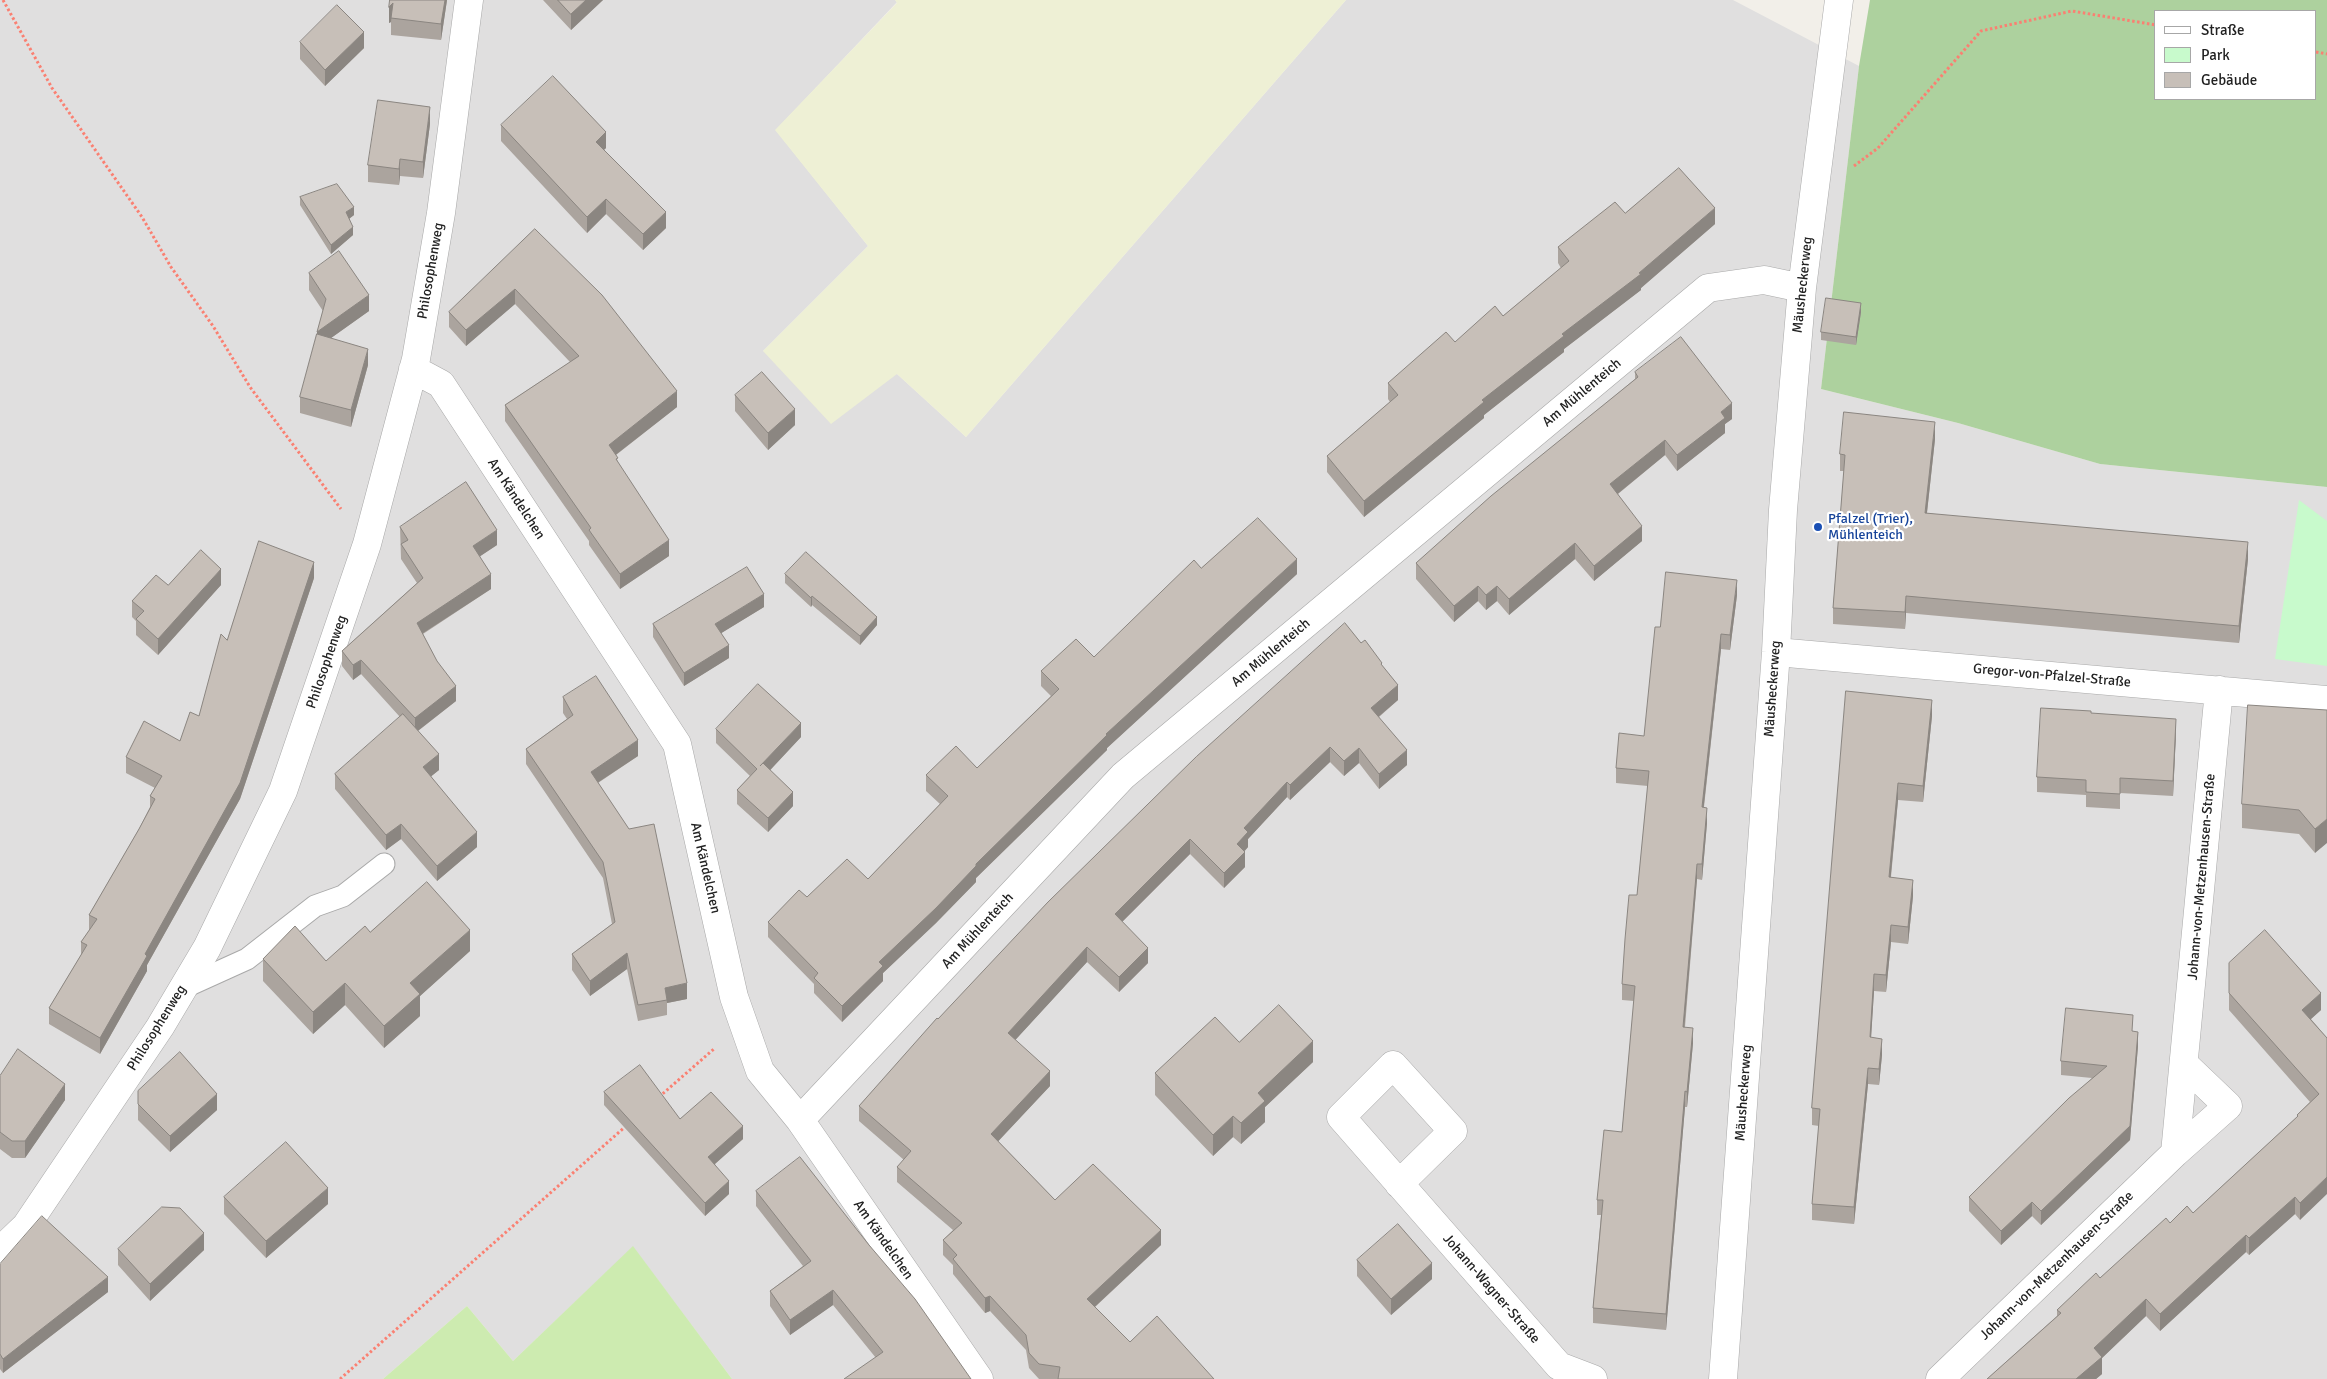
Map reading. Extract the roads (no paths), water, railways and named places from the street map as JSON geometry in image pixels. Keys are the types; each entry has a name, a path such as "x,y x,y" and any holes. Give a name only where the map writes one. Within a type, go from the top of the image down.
{"street":[{"name":"Philosophenweg","path":"0,1251 26,1226 160,1027 207,948 283,791 367,544 413,369 441,213 469,0"},
{"name":"Mäusheckerweg","path":"1723,1379 1776,652 1783,510 1812,196 1839,0"},
{"name":"Am Mühlenteich","path":"800,1120 1123,776 1708,288 1764,280 1802,288"},
{"name":"Am Kändelchen","path":"413,369 441,384 677,744 734,997 760,1070 800,1120 979,1379"},
{"name":"Gregor-von-Pfalzel-Straße","path":"1776,652 2327,700"},
{"name":"Johann-von-Metzenhausen-Straße","path":"2175,1153 2219,690"},
{"name":"Johann-von-Metzenhausen-Straße","path":"1940,1379 2175,1153 2228,1106 2184,1064"},
{"name":"Johann-Wagner-Straße","path":"1399,1184 1559,1366 1593,1379"}],"lane":[{"path":"183,988 247,959 315,906 343,896 384,864"}],"place":[{"name":"Pfalzel (Trier), Mühlenteich","path":"1818,527"}]}
